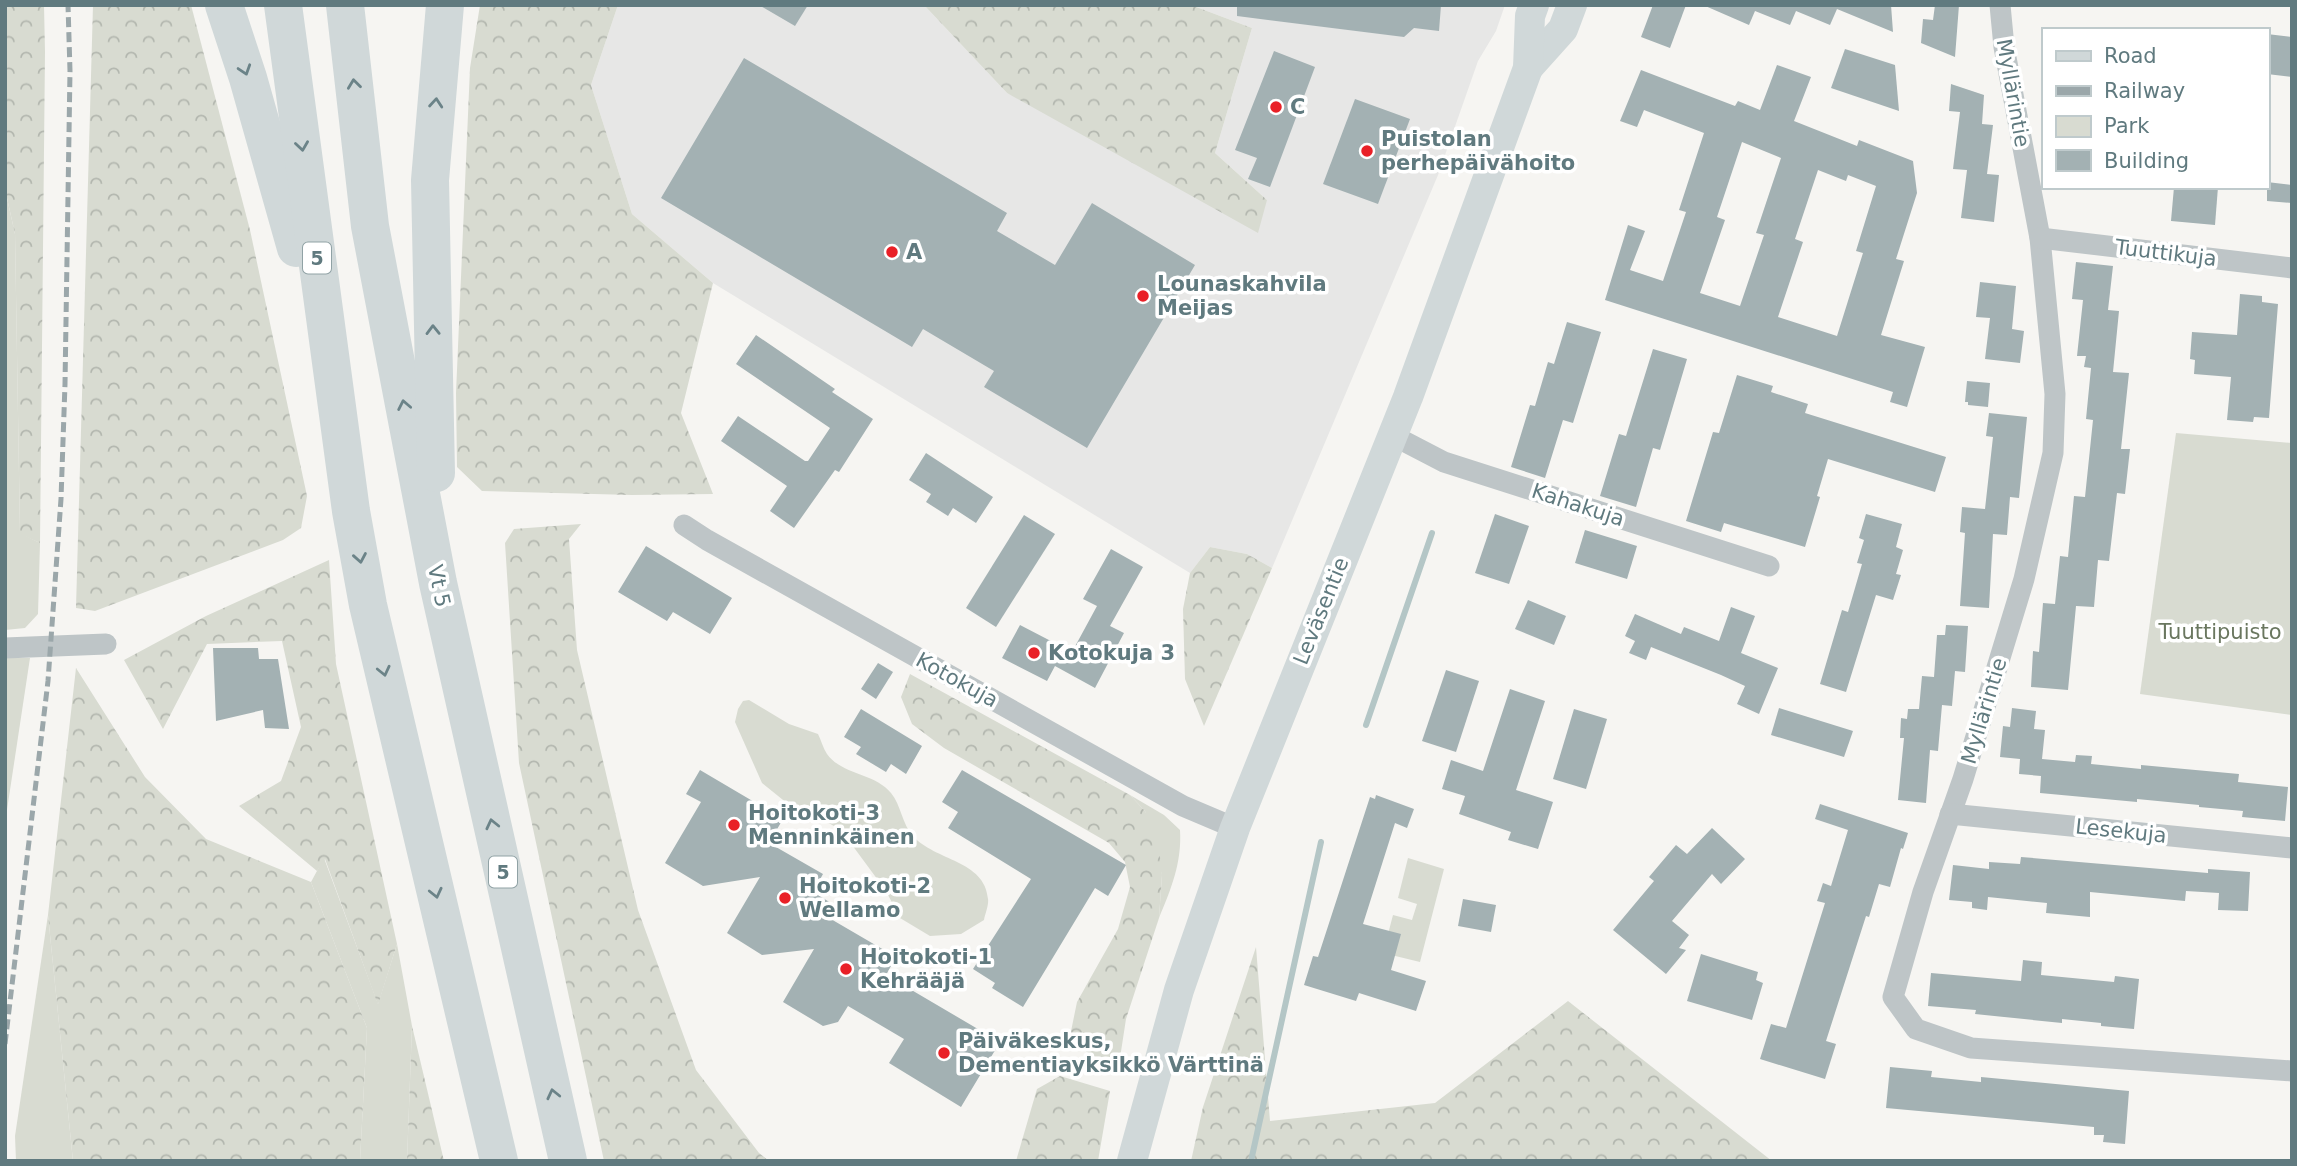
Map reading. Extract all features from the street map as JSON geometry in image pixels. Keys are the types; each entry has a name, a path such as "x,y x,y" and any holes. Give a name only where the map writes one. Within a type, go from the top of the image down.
{"highway":[{"path":"224,5 248,78 293,238 351,511"},
{"name":"5","path":"283,5 351,511 368,605 499,1161"},
{"path":"345,5 370,226 429,496"},
{"path":"429,496 430,180 445,5"},
{"name":"Vt 5","path":"429,496 438,583 568,1161"}],"main road":[{"name":"Leväsentie","path":"1132,1161 1178,990 1235,828 1440,313 1528,68 1530,16 1534,5"},
{"name":"Leväsentie","path":"1528,68 1563,29 1572,5"}],"street":[{"name":"Myllärintie","path":"2000,5 2004,47 2040,239 2055,394 2053,453 2024,579 1923,892 1893,997 1916,1029 1971,1048 2292,1071"},
{"name":"Tuuttikuja","path":"2040,239 2292,268"},
{"name":"Kahakuja","path":"1392,435 1444,462 1769,566"},
{"name":"Kotokuja","path":"684,525 1183,806 1235,828"},
{"path":"5,648 106,644"},
{"name":"Lesekuja","path":"1950,814 2292,848"}],"shaded area":[{"path":"618,5 924,5 1007,93 1267,200 1215,153 1252,28 1191,5 1505,5 1496,31 1478,61 1438,175 1272,568 1247,554 1210,547 1190,573 713,283 632,214 591,85"}],"green space":[{"path":"5,5 44,5 40,543 20,534 15,234 5,189"},
{"path":"93,5 191,5 250,230 307,496 301,528 283,540 95,611 76,608"},
{"path":"480,5 618,5 591,85 632,214 713,283 681,413 713,494 482,491 457,467 456,393 470,68"},
{"path":"924,5 1191,5 1252,28 1215,153 1267,200 1258,233 1007,93"},
{"path":"5,189 15,234 20,533 40,543 38,614 25,628 5,630"},
{"name":"Tuuttipuisto","path":"2176,433 2292,443 2292,715 2140,694"},
{"path":"581,524 569,539 577,650 638,910 696,1070 759,1153 769,1161 604,1161 519,763 505,543 514,529"},
{"path":"1210,547 1247,554 1272,568 1204,726 1185,679 1183,609 1190,573"},
{"path":"329,560 336,664 397,944 378,1005 325,859 317,871 239,806 281,781 301,727 282,641 207,644 163,729 124,660 206,616"},
{"path":"5,658 30,658 5,823"},
{"path":"76,668 145,777 206,839 311,882 367,1028 360,1161 73,1161 48,915"},
{"path":"910,674 1130,795 1145,811 1158,839 1162,875 1159,918 1126,1019 1118,1071 1069,1041 1077,1002 1118,929 1130,887 1125,862 1109,843 944,748 912,724 901,697"},
{"path":"749,700 789,724 818,734 833,761 884,786 894,798 913,836 978,876 985,886 988,899 984,920 961,934 930,936 900,918 886,891 841,830 788,804 762,783 735,722 743,701"},
{"path":"1130,795 1164,815 1180,830 1177,865 1159,918 1162,875 1145,811"},
{"path":"324,858 378,1004 397,944 412,1026 407,1161 360,1161 367,1028 311,882"},
{"path":"1408,858 1444,869 1420,962 1383,953 1393,915 1412,920 1417,904 1398,898"},
{"path":"48,915 73,1161 16,1161 15,1136"},
{"path":"1256,947 1270,1121 1435,1103 1568,1001 1772,1161 1191,1161 1203,1107"},
{"path":"412,1026 444,1161 407,1161"},
{"path":"1060,1076 1110,1091 1098,1161 1016,1161 1037,1089"}],"building":[{"path":"759,5 808,5 795,26"},
{"path":"1237,5 1441,5 1439,31 1414,28 1404,37 1237,16"},
{"path":"1653,5 1686,5 1670,48 1641,37"},
{"path":"1703,5 1891,5 1893,32 1837,9 1830,25 1796,11 1790,25 1755,11 1749,25"},
{"path":"1935,5 1959,5 1955,57 1921,43 1923,19 1933,20"},
{"path":"2269,34 2292,37 2292,77 2269,74"},
{"path":"1845,49 1895,65 1899,111 1831,88"},
{"name":"C","path":"1274,51 1315,67 1270,187 1248,179 1257,158 1235,150"},
{"name":"A","path":"744,58 1007,213 997,231 1055,265 1092,203 1195,265 1087,448 984,387 994,371 923,329 912,347 661,198"},
{"path":"1777,65 1811,77 1794,121 1857,146 1859,140 1913,161 1917,193 1896,259 1904,261 1881,335 1925,347 1907,407 1890,402 1893,392 1605,300 1628,225 1645,231 1630,270 1663,281 1686,212 1679,210 1704,133 1644,110 1637,127 1620,121 1641,70 1735,106 1738,101 1760,110","holes":["1742,142 1781,158 1756,233 1764,235 1740,306 1700,293 1725,220 1717,217","1818,170 1846,181 1848,175 1876,186 1856,251 1863,253 1837,336 1778,317 1803,242 1795,239"]},
{"path":"1951,84 1984,95 1982,124 1993,125 1987,174 1999,175 1994,222 1961,218 1967,170 1953,169 1960,112 1949,111"},
{"name":"Puistolan perhepäivähoito","path":"1355,99 1410,119 1378,204 1323,184"},
{"path":"2269,182 2292,185 2292,203 2267,201"},
{"path":"2174,189 2218,189 2215,225 2171,221"},
{"path":"2076,262 2113,266 2108,310 2119,311 2113,372 2129,373 2121,449 2130,449 2125,494 2117,493 2109,561 2098,560 2094,607 2076,606 2068,690 2031,687 2033,651 2039,652 2043,603 2055,604 2060,556 2068,557 2074,496 2085,497 2093,420 2086,419 2091,368 2084,367 2086,356 2077,356 2083,300 2072,299"},
{"path":"1980,282 2016,286 2012,329 2024,331 2020,363 1985,359 1990,318 1976,317"},
{"path":"2240,294 2262,296 2262,302 2278,304 2269,418 2254,417 2253,422 2227,420 2231,377 2194,374 2195,360 2190,359 2192,332 2237,335"},
{"path":"1567,322 1601,332 1573,423 1563,420 1545,478 1511,467 1530,405 1535,406 1548,362 1554,364"},
{"path":"756,335 835,389 832,392 873,419 839,472 835,470 794,528 770,511 787,486 721,441 738,416 808,461 830,428 736,364"},
{"path":"1653,349 1687,359 1660,450 1653,448 1636,507 1600,496 1619,434 1626,436"},
{"path":"1737,375 1773,386 1771,392 1808,404 1805,413 1946,457 1935,492 1828,459 1805,547 1724,523 1721,532 1686,521 1713,432 1719,433"},
{"path":"1967,381 1990,383 1988,407 1968,405 1968,402 1965,402"},
{"path":"1989,413 2027,417 2019,498 2010,497 2007,535 1993,534 1989,608 1960,606 1965,533 1960,532 1962,507 1985,509 1993,437 1986,436"},
{"path":"926,453 993,497 976,523 953,508 948,516 926,502 931,494 909,480"},
{"path":"1495,514 1529,526 1509,584 1475,573"},
{"path":"1866,514 1902,524 1896,547 1903,550 1896,574 1901,575 1893,600 1876,595 1846,692 1820,684 1842,610 1848,612 1862,564 1857,563 1864,540 1859,538"},
{"path":"1024,515 1055,534 996,627 966,608"},
{"path":"1585,530 1637,546 1627,579 1575,563"},
{"path":"646,546 732,598 710,634 673,612 667,621 618,592"},
{"path":"1111,549 1143,567 1110,626 1124,633 1095,688 1055,666 1047,681 1002,658 1020,625 1072,652 1097,606 1083,599"},
{"path":"1528,600 1566,616 1554,645 1515,629"},
{"path":"1731,607 1755,616 1741,653 1778,668 1759,714 1737,704 1745,686 1651,647 1646,660 1629,653 1635,641 1625,636 1635,614 1681,634 1684,627 1719,641"},
{"path":"1946,625 1968,626 1965,672 1955,671 1952,706 1942,705 1938,751 1930,750 1926,803 1898,800 1904,738 1900,738 1901,718 1907,719 1908,709 1919,709 1922,676 1934,677 1937,635 1945,635"},
{"path":"213,648 258,648 259,659 278,659 289,729 265,728 263,710 216,721"},
{"path":"878,663 893,672 876,699 861,689"},
{"path":"1446,670 1479,681 1456,752 1422,741"},
{"path":"1510,689 1545,701 1516,790 1553,802 1538,849 1508,840 1511,832 1459,814 1465,796 1442,789 1451,760 1483,771"},
{"path":"1779,708 1853,731 1844,757 1771,735"},
{"path":"2012,708 2036,711 2034,729 2045,730 2042,759 2075,762 2076,755 2092,756 2091,764 2141,769 2141,765 2239,774 2238,782 2288,787 2285,821 2242,817 2243,811 2199,805 2040,793 2041,776 2019,774 2020,759 2000,757 2003,726 2010,727"},
{"path":"861,709 922,746 906,774 891,764 886,772 856,754 861,747 844,737"},
{"path":"1574,709 1607,719 1586,789 1553,779"},
{"path":"700,770 783,819 769,843 823,874 813,892 831,903 824,915 896,957 886,975 1000,1042 961,1107 889,1063 904,1039 848,1006 838,1022 823,1026 783,1002 814,949 762,955 727,933 760,877 703,886 665,863 701,802 686,794"},
{"path":"962,770 1126,865 1108,896 1095,888 1023,1007 992,988 995,983 973,969 1031,879 948,828 958,812 942,802"},
{"path":"1376,795 1414,809 1407,828 1395,823 1363,924 1401,934 1391,970 1426,981 1416,1011 1359,993 1356,1001 1304,985 1313,956 1318,957 1370,797 1375,799"},
{"path":"1820,804 1908,833 1890,887 1879,884 1869,917 1866,916 1826,1041 1836,1044 1825,1079 1760,1059 1771,1024 1786,1028 1825,903 1817,901 1823,883 1831,886 1848,830 1815,819"},
{"path":"1712,828 1745,859 1721,884 1712,874 1672,921 1689,935 1679,948 1686,950 1666,974 1613,930 1654,881 1649,877 1676,845 1687,854"},
{"path":"2021,857 2208,873 2208,869 2250,872 2248,911 2218,910 2219,893 2186,891 2185,901 2090,892 2090,917 2046,913 2047,903 1988,897 1987,910 1972,908 1972,902 1949,900 1953,865 1989,869 1989,862 2020,864"},
{"path":"1463,899 1496,905 1491,932 1458,926"},
{"path":"1701,954 1758,972 1756,980 1763,983 1752,1020 1687,1001"},
{"path":"2023,960 2042,962 2041,975 2114,982 2115,976 2139,979 2134,1029 2062,1019 2062,1023 1975,1014 1976,1010 1928,1006 1931,973 2021,981"},
{"path":"1890,1067 1932,1071 1931,1077 1981,1082 1981,1077 2129,1091 2125,1144 2103,1142 2104,1135 2094,1135 2094,1127 1886,1108"}],"waterway":[{"path":"1366,725 1432,533"},
{"path":"1251,1161 1321,842"}],"railway":[{"path":"5,1044 48,681 61,499 70,71 68,5"}],"place":[{"name":"C","path":"1276,107"},
{"name":"Puistolan perhepäivähoito","path":"1367,151"},
{"name":"A","path":"892,252"},
{"name":"Lounaskahvila Meijas","path":"1143,296"},
{"name":"Kotokuja 3","path":"1034,653"},
{"name":"Hoitokoti-3 Menninkäinen","path":"734,825"},
{"name":"Hoitokoti-2 Wellamo","path":"785,898"},
{"name":"Hoitokoti-1 Kehrääjä","path":"846,969"},
{"name":"Päiväkeskus, Dementiayksikkö Värttinä","path":"944,1053"}]}
